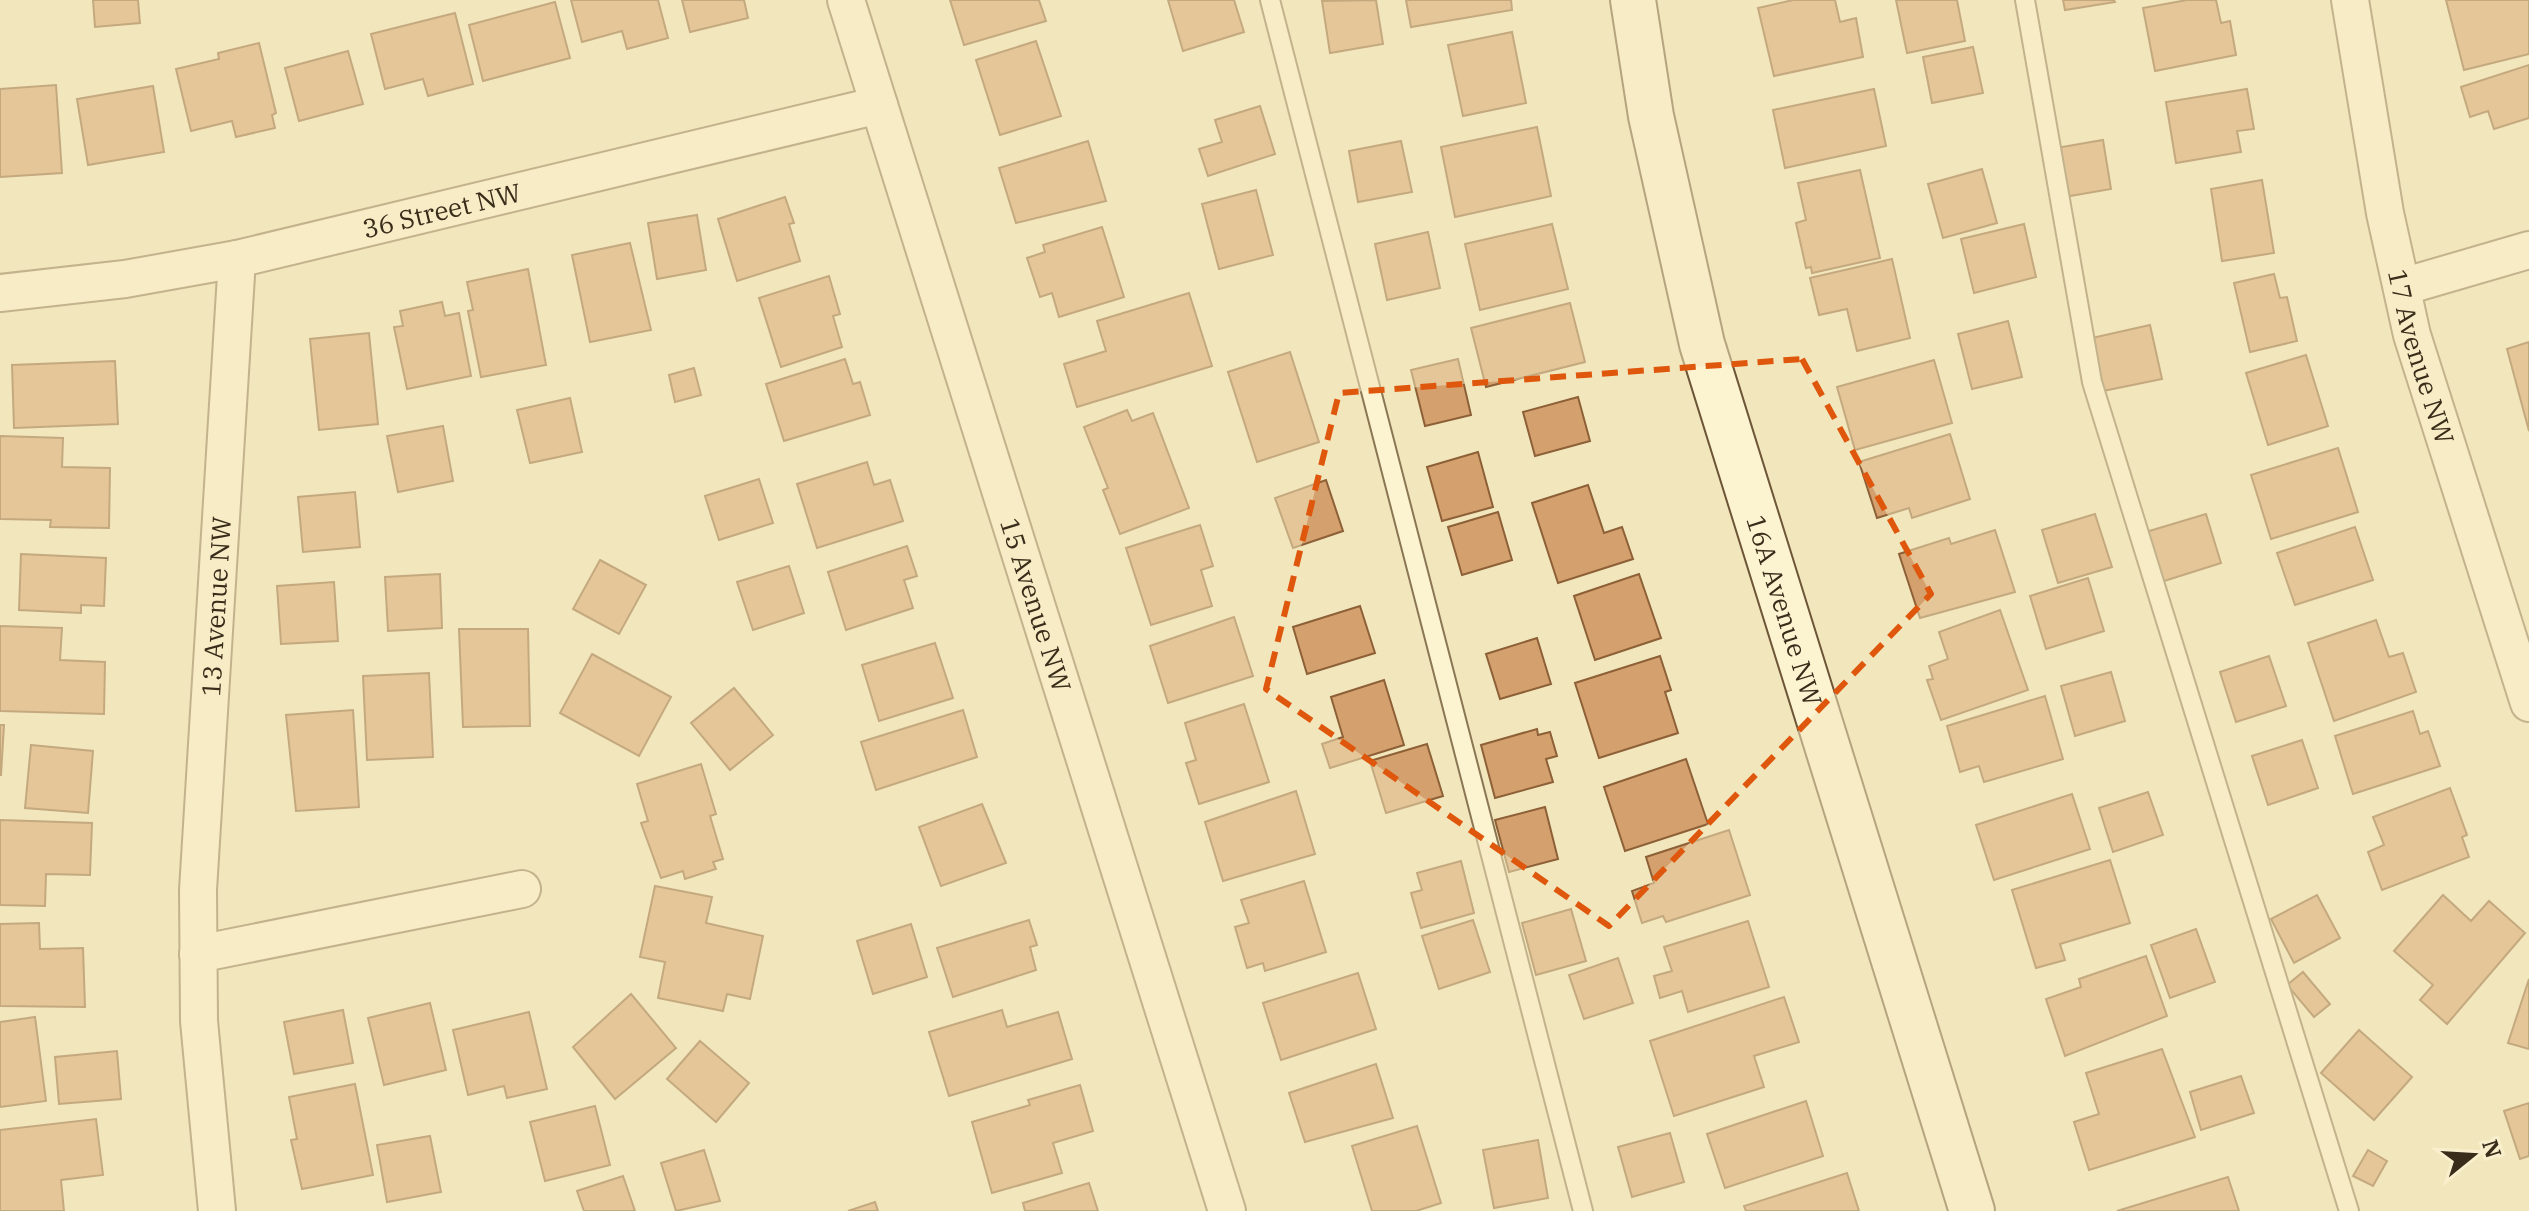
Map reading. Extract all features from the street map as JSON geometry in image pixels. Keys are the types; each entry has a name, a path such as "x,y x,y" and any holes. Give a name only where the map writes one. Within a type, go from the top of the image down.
{"street":[{"name":"15 Avenue NW","path":"846,0 1227,1211"},
{"name":"16A Avenue NW","path":"1633,0 1651,116 1702,344 1972,1211"},
{"name":"17 Avenue NW","path":"2350,0 2385,213 2424,380 2529,703"},
{"name":"36 Street NW","path":"0,293 125,279 237,259 879,105"},
{"path":"2402,287 2529,250"},
{"name":"13 Avenue NW","path":"217,1211 204,1088 198,954 201,836 237,259"},
{"path":"198,954 522,889"}],"lane":[{"path":"1270,0 1583,1211"},
{"path":"2025,0 2092,382 2349,1211"}],"highlighted area":[{"path":"1802,359 1931,594 1609,926 1266,689 1339,393"}],"building":[{"path":"93,0 138,0 140,23 95,27"},
{"path":"571,0 658,0 668,38 627,49 622,31 582,42"},
{"path":"682,0 744,0 748,18 690,32"},
{"path":"950,0 1039,0 1046,21 964,45"},
{"path":"1168,0 1234,0 1244,32 1183,51"},
{"path":"1376,0 1383,44 1330,53 1322,1"},
{"path":"1406,0 1511,0 1512,10 1411,27"},
{"path":"1793,0 1835,0 1840,22 1856,18 1863,57 1774,76 1758,8"},
{"path":"1896,0 1957,0 1965,41 1907,53"},
{"path":"2063,0 2114,0 2115,2 2065,10"},
{"path":"2187,0 2216,0 2221,23 2230,21 2236,55 2155,71 2143,8"},
{"path":"2446,0 2529,0 2529,54 2464,70"},
{"path":"555,2 570,58 483,81 469,25"},
{"path":"455,13 473,84 428,96 423,79 385,89 371,34"},
{"path":"1512,32 1526,103 1463,116 1448,45"},
{"path":"1036,41 1061,116 1000,135 976,60"},
{"path":"259,43 276,113 272,115 275,128 236,137 232,121 191,131 176,69 219,59 218,53"},
{"path":"1973,47 1983,93 1932,103 1923,57"},
{"path":"348,51 363,104 299,121 285,68"},
{"path":"2529,65 2529,118 2494,129 2488,111 2470,117 2461,87"},
{"path":"56,85 62,173 0,177 0,89"},
{"path":"153,86 164,152 88,165 77,99"},
{"path":"1874,89 1886,146 1785,168 1773,110"},
{"path":"2247,89 2254,129 2237,131 2241,152 2176,163 2166,102"},
{"path":"1260,106 1275,154 1208,176 1199,149 1222,142 1215,120"},
{"path":"1537,127 1551,196 1455,217 1441,147"},
{"path":"2103,140 2111,189 2064,197 2056,148"},
{"path":"1088,141 1106,201 1016,223 999,168"},
{"path":"1401,141 1412,192 1358,202 1349,151"},
{"path":"1982,169 1997,223 1943,238 1928,184"},
{"path":"1860,170 1880,258 1812,273 1811,267 1806,268 1796,223 1806,220 1798,183"},
{"path":"2262,180 2274,253 2222,261 2211,189"},
{"path":"1256,190 1273,255 1219,269 1202,204"},
{"path":"785,197 794,223 789,224 800,261 737,281 718,219"},
{"path":"697,215 706,270 657,279 648,223"},
{"path":"1552,224 1568,289 1480,310 1465,244"},
{"path":"2024,224 2036,277 1974,293 1961,239"},
{"path":"1102,227 1124,297 1059,317 1052,293 1040,297 1027,258 1045,252 1043,245"},
{"path":"1428,232 1440,288 1387,300 1375,244"},
{"path":"630,243 651,330 590,342 572,255"},
{"path":"1892,259 1910,338 1857,351 1847,309 1819,315 1810,278"},
{"path":"528,269 546,365 481,377 468,311 473,310 467,282"},
{"path":"2274,274 2280,298 2287,297 2297,341 2250,352 2234,283"},
{"path":"829,276 840,314 833,316 842,347 781,367 759,298"},
{"path":"1189,293 1212,366 1077,407 1064,364 1106,351 1097,321"},
{"path":"442,302 445,316 459,313 471,376 407,389 394,327 403,326 400,311"},
{"path":"1570,303 1585,362 1486,387 1471,328"},
{"path":"2008,321 2022,377 1972,389 1958,334"},
{"path":"2150,325 2162,379 2103,391 2092,338"},
{"path":"369,333 378,424 319,430 310,339"},
{"path":"2529,342 2529,431 2507,349"},
{"path":"1290,352 1319,442 1257,462 1228,372"},
{"path":"2306,355 2328,426 2268,445 2246,373"},
{"path":"845,359 853,384 860,382 870,415 784,441 766,384"},
{"path":"1458,359 1471,415 1425,426 1411,370"},
{"path":"1934,360 1952,423 1855,450 1837,387"},
{"path":"115,361 118,424 14,428 12,365"},
{"path":"694,368 701,395 675,402 669,375"},
{"path":"1578,397 1590,441 1535,456 1523,412"},
{"path":"570,398 582,452 530,463 517,410"},
{"path":"1127,410 1132,421 1153,413 1189,508 1120,534 1103,490 1108,488 1084,427"},
{"path":"443,426 453,481 398,492 387,436"},
{"path":"1950,434 1970,499 1912,518 1909,508 1877,518 1859,462"},
{"path":"0,436 63,438 62,467 110,468 109,528 50,527 51,520 0,519"},
{"path":"2338,448 2358,512 2271,539 2251,475"},
{"path":"1478,452 1493,507 1442,521 1427,467"},
{"path":"867,462 874,485 890,480 903,521 817,548 797,484"},
{"path":"759,479 773,523 719,540 705,496"},
{"path":"1326,480 1343,531 1293,548 1275,498"},
{"path":"1588,485 1604,533 1622,527 1633,559 1558,583 1532,503"},
{"path":"355,492 360,547 303,552 298,497"},
{"path":"1498,512 1512,560 1462,575 1448,527"},
{"path":"2095,514 2112,567 2058,583 2042,530"},
{"path":"2206,514 2221,563 2161,582 2146,532"},
{"path":"1200,525 1213,566 1201,570 1212,606 1151,625 1126,548"},
{"path":"2355,527 2373,580 2295,605 2277,553"},
{"path":"1995,530 2015,592 1920,618 1899,554 1949,538 1951,544"},
{"path":"907,546 917,576 904,580 913,608 846,630 828,572"},
{"path":"21,554 106,558 104,606 81,605 81,613 19,610"},
{"path":"600,560 646,585 619,634 573,609"},
{"path":"789,566 804,613 753,630 737,582"},
{"path":"440,574 442,628 388,631 385,577"},
{"path":"1639,574 1661,638 1595,660 1574,596"},
{"path":"2088,578 2104,631 2046,649 2030,596"},
{"path":"334,582 338,641 281,644 277,586"},
{"path":"1360,606 1375,653 1307,674 1293,627"},
{"path":"2000,610 2028,690 1941,720 1927,680 1933,679 1929,666 1948,659 1939,632"},
{"path":"1234,617 1253,676 1168,703 1150,646"},
{"path":"2376,620 2389,657 2403,653 2416,692 2334,721 2308,643"},
{"path":"0,626 62,628 60,660 105,662 104,714 0,711"},
{"path":"459,629 528,629 530,726 463,727"},
{"path":"1537,638 1551,684 1500,699 1486,654"},
{"path":"935,643 953,698 879,721 862,665"},
{"path":"592,654 671,697 639,756 560,713"},
{"path":"1660,656 1671,690 1665,692 1678,733 1599,758 1575,683"},
{"path":"2269,656 2286,706 2236,722 2220,672"},
{"path":"2111,672 2125,721 2075,736 2061,686"},
{"path":"429,673 433,757 367,760 363,676"},
{"path":"1384,680 1404,745 1330,768 1322,744 1343,737 1331,697"},
{"path":"734,688 773,735 730,770 691,723"},
{"path":"2045,696 2063,759 1984,782 1979,766 1960,772 1947,726"},
{"path":"1244,704 1269,782 1199,804 1186,763 1196,760 1185,723"},
{"path":"353,710 359,807 296,811 286,715"},
{"path":"963,710 977,757 876,790 861,742"},
{"path":"2413,711 2420,734 2428,731 2440,766 2353,794 2335,736"},
{"path":"0,725 4,725 1,775 0,775"},
{"path":"1537,729 1538,735 1550,732 1557,756 1546,759 1553,782 1495,798 1481,745"},
{"path":"2302,740 2318,788 2268,805 2252,756"},
{"path":"1427,744 1443,796 1386,813 1370,761"},
{"path":"31,745 93,751 88,813 25,808"},
{"path":"1686,759 1708,824 1625,851 1604,787"},
{"path":"701,764 716,814 710,816 723,859 713,862 716,869 685,879 683,871 661,878 641,823 648,821 637,784"},
{"path":"2450,788 2467,835 2462,837 2469,857 2382,890 2368,852 2384,845 2373,817"},
{"path":"1296,791 1315,854 1223,881 1205,822"},
{"path":"2148,792 2163,835 2113,852 2099,808"},
{"path":"2072,794 2090,849 1994,880 1976,825"},
{"path":"982,804 1006,863 941,886 919,827"},
{"path":"1545,807 1558,859 1509,872 1495,820"},
{"path":"0,820 92,823 90,875 46,874 45,906 0,905"},
{"path":"1729,830 1750,895 1666,922 1663,916 1642,923 1632,891 1654,883 1646,857"},
{"path":"2110,860 2130,923 2060,944 2065,960 2036,968 2012,890"},
{"path":"1461,861 1474,913 1421,928 1411,893 1422,890 1417,873"},
{"path":"1304,881 1326,952 1265,971 1263,963 1247,968 1235,927 1249,923 1241,900"},
{"path":"655,886 712,897 706,923 763,936 750,999 727,994 723,1011 658,998 665,962 640,957"},
{"path":"2317,895 2340,938 2294,963 2271,919"},
{"path":"2443,895 2471,921 2489,901 2525,933 2447,1024 2420,1000 2433,985 2394,951"},
{"path":"1571,909 1586,961 1536,975 1522,923"},
{"path":"1029,920 1037,945 1030,947 1036,970 953,997 937,948"},
{"path":"1473,920 1490,972 1439,989 1422,936"},
{"path":"1748,921 1769,987 1688,1012 1682,991 1660,998 1654,976 1672,971 1664,947"},
{"path":"39,923 40,949 83,948 85,1007 0,1006 0,924"},
{"path":"911,924 927,977 873,994 857,941"},
{"path":"2196,929 2215,982 2170,998 2151,945"},
{"path":"2146,956 2167,1016 2065,1056 2046,999 2081,987 2079,979"},
{"path":"1618,958 1633,1003 1584,1019 1569,975"},
{"path":"2303,972 2330,1004 2314,1017 2287,985"},
{"path":"1358,973 1376,1029 1281,1060 1263,1003"},
{"path":"2529,979 2529,1049 2508,1043"},
{"path":"631,994 676,1048 615,1099 573,1047"},
{"path":"1784,997 1799,1042 1754,1056 1764,1087 1674,1116 1650,1041"},
{"path":"430,1003 446,1070 384,1085 368,1018"},
{"path":"343,1010 353,1063 294,1074 284,1022"},
{"path":"1002,1010 1007,1027 1058,1012 1072,1059 949,1096 929,1032"},
{"path":"529,1012 547,1089 507,1098 504,1086 468,1095 453,1030"},
{"path":"35,1017 46,1101 0,1107 0,1022"},
{"path":"2359,1030 2412,1077 2374,1120 2321,1073"},
{"path":"700,1041 749,1083 716,1122 667,1079"},
{"path":"2162,1049 2195,1137 2089,1170 2074,1122 2099,1114 2086,1073"},
{"path":"117,1051 121,1099 59,1104 55,1057"},
{"path":"1376,1064 1393,1118 1305,1142 1289,1093"},
{"path":"2241,1076 2254,1113 2201,1130 2190,1092"},
{"path":"355,1084 373,1175 302,1189 291,1140 297,1139 289,1097"},
{"path":"1080,1085 1093,1131 1053,1143 1062,1173 992,1193 972,1122 1030,1105 1028,1100"},
{"path":"1806,1101 1823,1156 1725,1188 1707,1134"},
{"path":"2529,1103 2529,1156 2520,1159 2504,1111"},
{"path":"595,1106 610,1165 545,1181 530,1122"},
{"path":"96,1119 103,1175 61,1180 64,1211 0,1211 0,1130"},
{"path":"1417,1126 1441,1203 1416,1211 1372,1211 1352,1146"},
{"path":"1670,1133 1684,1182 1632,1197 1618,1147"},
{"path":"430,1136 441,1192 387,1202 377,1145"},
{"path":"1538,1140 1548,1198 1494,1208 1483,1150"},
{"path":"704,1150 720,1201 676,1211 661,1163"},
{"path":"2368,1150 2387,1161 2373,1186 2353,1176"},
{"path":"1847,1173 1859,1211 1746,1211 1744,1206"},
{"path":"623,1176 635,1211 584,1211 577,1191"},
{"path":"2228,1177 2239,1211 2117,1211"},
{"path":"1089,1183 1098,1211 1025,1211 1023,1203"},
{"path":"875,1202 878,1211 848,1211"}]}
